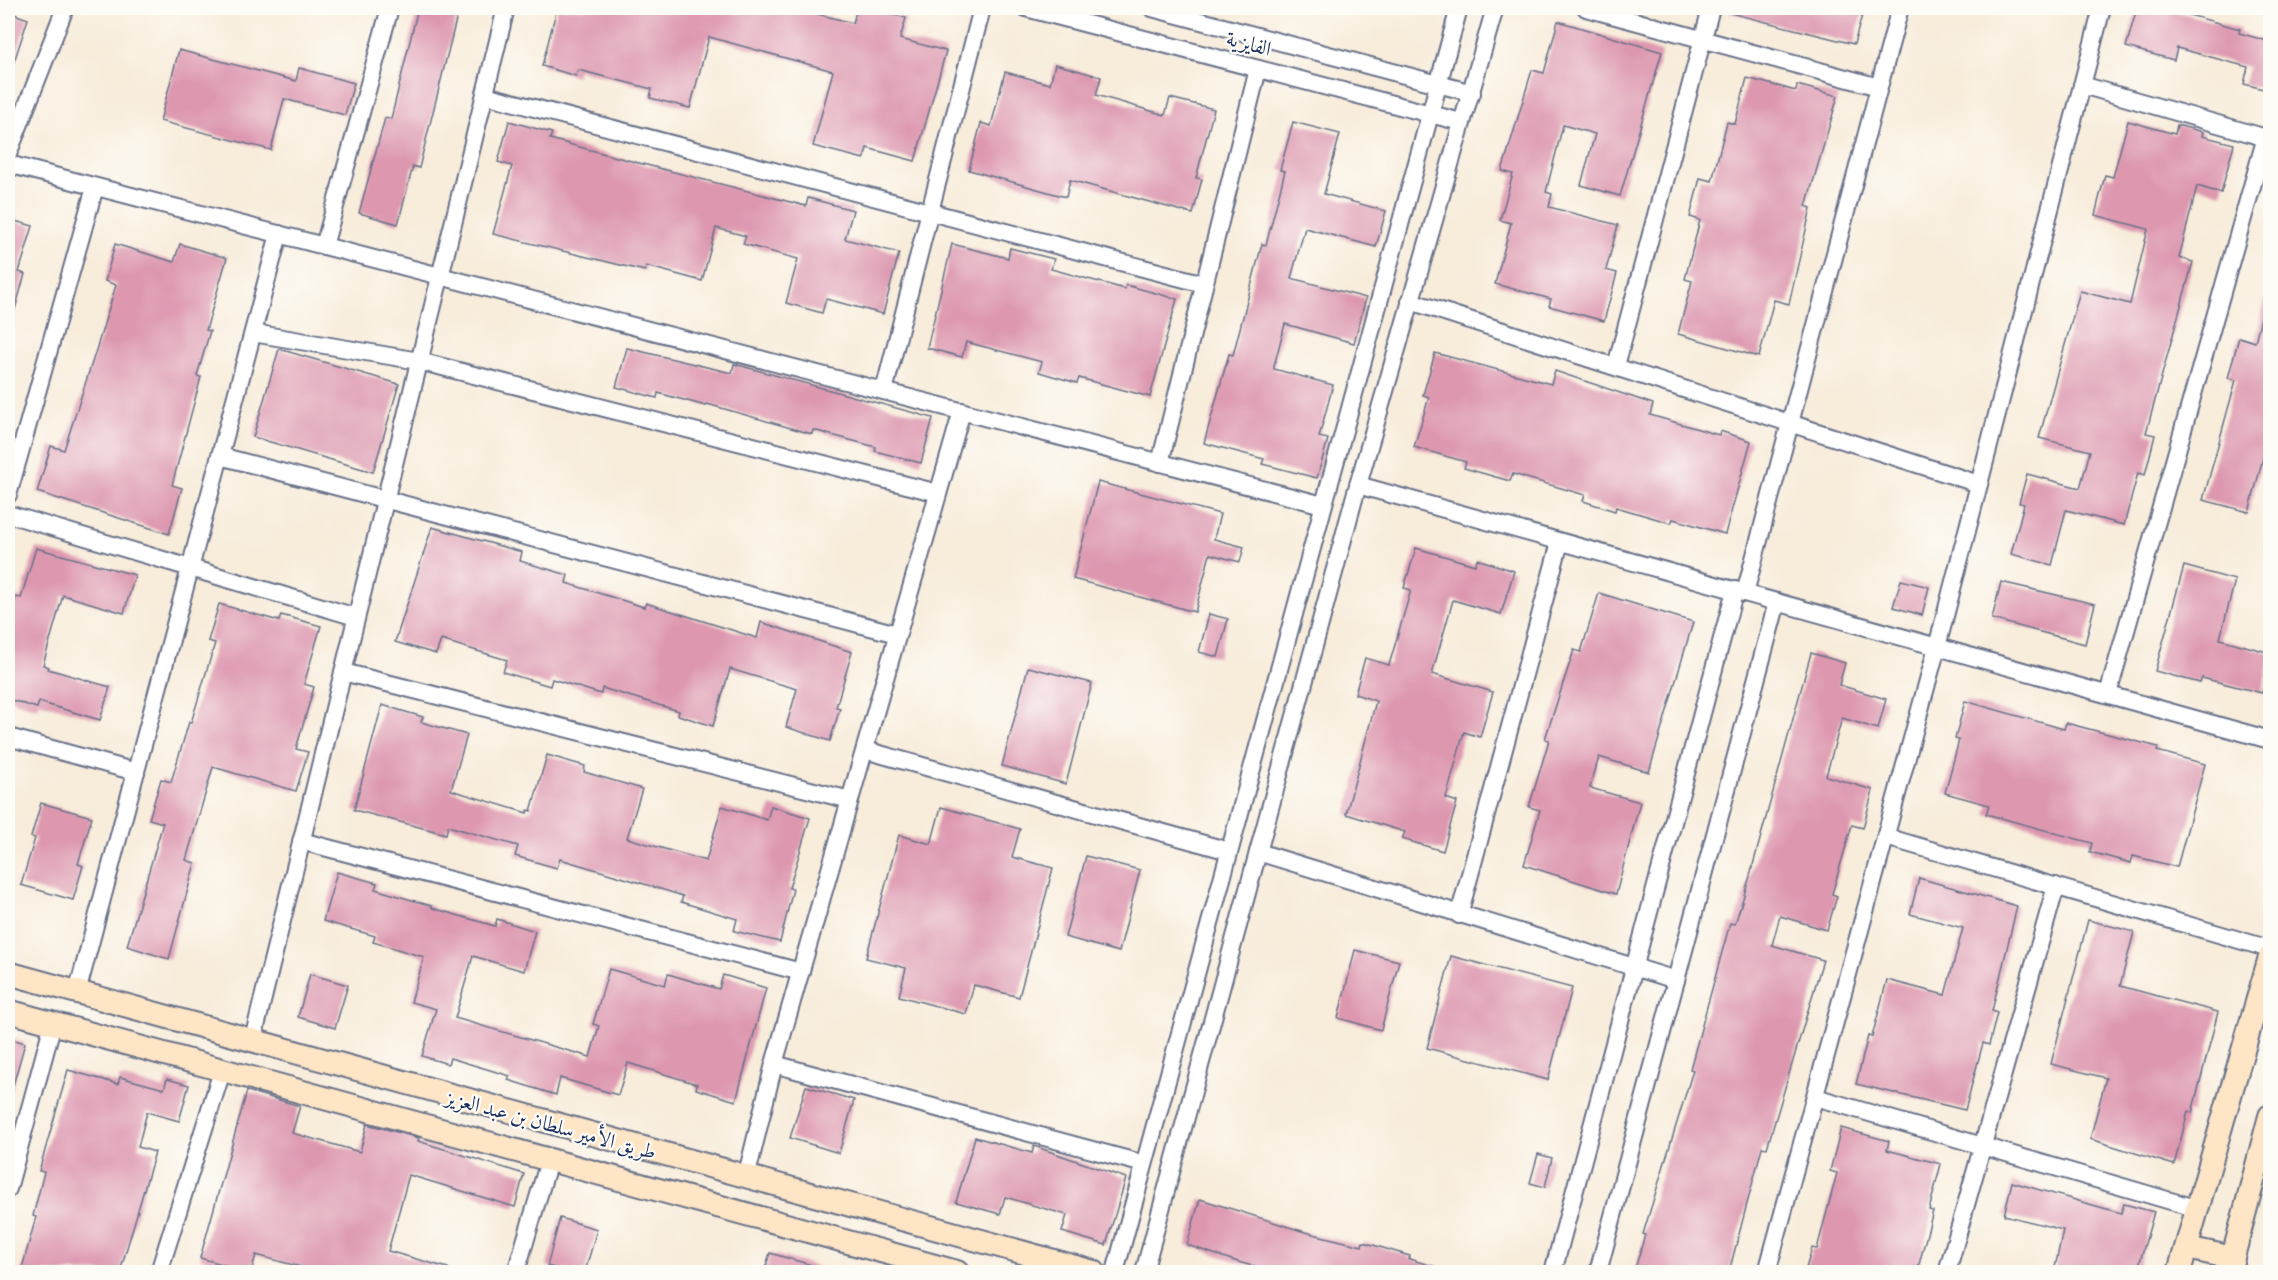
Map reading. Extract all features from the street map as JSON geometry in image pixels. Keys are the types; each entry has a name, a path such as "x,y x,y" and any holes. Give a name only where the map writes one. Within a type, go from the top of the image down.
{"main road":[{"path":"2179,1272 2271,957"},
{"name":"طريق الأمير سلطان بن عبد العزيز","path":"8,974 1094,1272"},
{"name":"طريق الأمير سلطان بن عبد العزيز","path":"8,1011 549,1161 920,1268 957,1272"},
{"path":"2187,1248 2231,1265 2271,1116"}],"street":[{"path":"8,154 65,8"},
{"path":"324,246 390,8"},
{"path":"252,1042 506,8"},
{"path":"885,391 932,213 982,8"},
{"name":"الفايزية","path":"1026,8 1461,122"},
{"name":"الفايزية","path":"1152,8 1472,93"},
{"path":"1115,1272 1460,8"},
{"path":"1144,1272 1358,485 1461,122 1472,93 1494,8"},
{"path":"1586,8 1879,87"},
{"path":"1616,366 1711,8"},
{"path":"1553,1272 1634,969 1790,422 1900,8"},
{"path":"1767,1272 1937,647 2102,8"},
{"path":"1160,463 1258,69"},
{"path":"2082,85 2268,138 2108,694"},
{"path":"485,95 1204,284"},
{"path":"8,164 1323,505"},
{"path":"8,495 95,187"},
{"path":"77,993 279,234"},
{"path":"1410,301 1979,484"},
{"path":"253,333 419,361 938,494"},
{"path":"746,1178 774,1064 962,411"},
{"path":"220,456 897,634"},
{"path":"1358,485 2271,740"},
{"path":"8,514 356,617"},
{"path":"1459,915 1560,542"},
{"path":"1598,1272 1777,602"},
{"path":"343,672 850,800"},
{"path":"8,737 136,772"},
{"path":"865,750 1229,851"},
{"path":"1886,837 2271,949"},
{"path":"301,841 801,972"},
{"path":"1258,852 1676,980"},
{"path":"1947,1272 2056,886"},
{"path":"8,1189 53,1023"},
{"path":"774,1064 1144,1164"},
{"path":"159,1272 222,1071"},
{"path":"1815,1096 2198,1209"},
{"path":"516,1272 549,1161"}],"building":[{"path":"418,8 459,8 419,168 413,166 398,224 359,213 385,118 391,119"},
{"path":"557,8 794,8 853,23 857,8 868,8 906,18 900,39 946,51 915,161 867,148 864,159 813,146 833,71 709,37 690,108 650,98 652,89 578,70 576,76 542,66"},
{"path":"1730,8 1864,8 1854,44 1730,13"},
{"path":"2137,8 2164,8 2240,29 2239,33 2271,42 2271,91 2244,84 2248,67 2177,48 2174,60 2126,47"},
{"path":"8,12 28,19 11,71 8,70"},
{"path":"1558,21 1662,52 1620,196 1581,185 1595,134 1563,125 1546,192 1552,194 1549,207 1618,225 1606,270 1617,273 1604,321 1549,306 1551,299 1495,284 1511,223 1500,220 1513,174 1502,171 1532,70 1544,73"},
{"path":"179,50 296,81 299,68 354,83 345,115 284,99 271,150 160,121"},
{"path":"1055,64 1101,77 1096,95 1165,115 1170,98 1214,109 1196,178 1202,179 1193,214 1070,180 1066,197 969,170 981,123 991,126 1005,72 1050,84"},
{"path":"1747,78 1796,91 1797,85 1838,96 1806,206 1811,208 1789,304 1774,300 1759,357 1678,334 1692,281 1685,279 1700,220 1690,217 1700,178 1712,181 1727,122 1735,124"},
{"path":"509,121 552,133 550,139 635,162 806,206 808,198 853,210 845,239 899,253 883,314 826,299 822,313 786,303 798,259 743,244 746,236 716,228 702,281 646,266 645,271 493,234 512,166 498,162"},
{"path":"2128,121 2175,134 2177,125 2203,132 2202,136 2234,144 2221,193 2197,186 2179,258 2193,262 2146,433 2155,435 2145,475 2138,473 2124,525 2066,510 2052,565 2011,554 2024,504 2019,503 2027,474 2080,488 2090,451 2039,438 2080,291 2130,304 2148,229 2095,215 2105,175 2113,177"},
{"path":"1293,122 1340,134 1324,194 1386,211 1376,247 1305,228 1291,278 1366,298 1354,343 1285,324 1274,369 1333,385 1319,437 1328,439 1317,478 1262,464 1264,459 1204,443 1229,354 1233,355 1262,244 1266,245 1285,171 1280,170"},
{"path":"8,219 33,226 19,272 25,274 12,320 8,320"},
{"path":"115,244 174,262 180,244 227,258 206,330 210,331 197,376 201,377 172,485 182,488 169,534 37,492 51,446 64,450 97,347 116,285 105,281"},
{"path":"952,244 1008,258 1010,248 1054,259 1051,269 1125,289 1126,285 1177,299 1150,397 1079,378 1077,383 1039,372 1042,362 966,342 962,357 927,348"},
{"path":"2265,301 2271,301 2271,427 2249,512 2203,500 2236,380 2228,378 2239,337 2255,342"},
{"path":"627,348 732,373 734,364 933,418 921,463 875,451 876,447 813,430 812,434 707,404 706,406 658,393 657,398 616,387"},
{"path":"279,349 399,384 373,472 253,437"},
{"path":"1435,353 1551,384 1555,371 1653,404 1650,415 1719,435 1720,431 1751,441 1725,534 1673,519 1671,523 1616,507 1615,511 1583,501 1585,495 1513,474 1510,481 1464,468 1466,462 1414,447 1429,397 1423,395"},
{"path":"1098,482 1220,514 1214,539 1244,547 1240,562 1210,554 1195,612 1073,579"},
{"path":"432,527 522,552 520,561 568,575 566,583 644,607 646,603 757,638 761,622 852,652 836,707 840,708 830,741 786,727 797,689 730,669 713,726 678,715 679,711 602,688 601,694 552,679 550,686 503,672 507,660 441,640 436,654 395,642"},
{"path":"36,548 135,575 124,613 63,595 43,665 49,667 48,669 110,687 100,720 39,702 37,708 8,699 8,627 16,597 21,598"},
{"path":"1416,548 1475,565 1477,559 1514,571 1501,614 1453,600 1432,674 1493,692 1480,737 1464,732 1446,798 1457,802 1443,851 1402,839 1405,832 1346,814 1376,701 1355,694 1365,658 1389,665 1411,590 1404,588"},
{"path":"2184,566 2235,580 2220,639 2271,653 2262,693 2202,678 2200,683 2155,671"},
{"path":"1901,580 1929,587 1922,615 1893,607"},
{"path":"2001,582 2095,604 2085,644 1992,619"},
{"path":"1599,593 1693,622 1649,772 1599,757 1590,788 1640,802 1616,894 1524,865 1540,810 1529,807 1549,740 1545,739 1574,650 1581,652"},
{"path":"219,604 279,621 281,615 321,626 304,684 314,687 296,749 308,752 296,791 213,767 186,860 195,863 169,959 127,946 163,823 149,819 161,779 171,782 189,722 191,723 215,643 208,641"},
{"path":"1209,614 1228,619 1218,657 1199,652"},
{"path":"1811,653 1845,663 1839,685 1886,699 1878,729 1842,718 1826,776 1873,790 1863,828 1852,825 1832,894 1837,896 1827,930 1780,916 1772,945 1823,960 1767,1148 1762,1147 1729,1272 1634,1272 1645,1235 1643,1234 1693,1070 1690,1069 1730,923 1735,924 1750,876"},
{"path":"1028,667 1092,683 1066,784 1002,766"},
{"path":"1965,701 2064,729 2066,723 2158,747 2157,751 2205,764 2177,867 2133,856 2131,863 2090,852 2092,843 1986,814 1989,805 1945,793 1959,740 1955,739"},
{"path":"382,705 423,717 421,722 467,735 451,790 527,813 528,810 531,811 547,755 585,766 584,772 642,789 627,838 706,861 722,806 767,820 771,806 810,818 789,888 793,889 780,942 734,931 737,919 681,902 683,896 560,859 557,868 515,856 518,846 448,826 446,834 354,810"},
{"path":"41,803 92,817 78,864 83,866 73,900 21,885 35,838 31,837"},
{"path":"941,807 1020,829 1012,857 1053,868 1019,997 974,985 966,1014 899,996 906,968 866,958 899,835 931,844"},
{"path":"1086,856 1140,870 1119,952 1065,937"},
{"path":"337,872 377,883 375,889 432,906 432,908 495,926 497,919 535,931 524,971 473,956 455,1018 590,1057 599,1026 593,1024 609,969 665,985 668,974 719,989 723,975 766,988 736,1101 696,1089 697,1084 628,1063 618,1095 560,1078 556,1095 508,1080 510,1076 450,1058 448,1064 422,1056 436,1009 411,1002 424,957 373,942 375,936 323,921"},
{"path":"1919,878 2017,906 1992,1011 1997,1013 1989,1045 1983,1043 1965,1110 1856,1084 1868,1036 1872,1037 1887,980 1945,995 1963,928 1910,914"},
{"path":"2088,920 2134,932 2120,986 2218,1012 2192,1113 2188,1112 2174,1165 2090,1139 2106,1078 2051,1064"},
{"path":"1355,950 1399,961 1381,1030 1338,1018"},
{"path":"1451,956 1572,988 1548,1080 1427,1048"},
{"path":"310,974 348,985 335,1028 298,1017"},
{"path":"8,1038 25,1043 12,1089 8,1089"},
{"path":"68,1070 118,1084 120,1077 164,1089 167,1079 189,1085 179,1121 147,1112 138,1147 155,1152 120,1272 21,1272 36,1217 33,1216 44,1172 39,1171"},
{"path":"806,1086 854,1100 839,1153 790,1138"},
{"path":"247,1091 300,1106 292,1133 360,1152 367,1124 419,1138 418,1141 524,1174 515,1207 409,1175 388,1251 448,1268 447,1272 319,1272 256,1255 251,1272 200,1258"},
{"path":"1841,1128 1889,1141 1887,1150 1941,1164 1929,1210 1933,1211 1917,1272 1805,1272 1812,1248 1817,1249 1837,1173 1830,1171"},
{"path":"975,1137 1032,1153 1034,1146 1126,1178 1106,1245 1062,1232 1067,1215 1005,1197 1000,1214 956,1202"},
{"path":"1538,1154 1552,1158 1545,1187 1530,1183"},
{"path":"2012,1182 2121,1213 2124,1204 2154,1212 2137,1272 2054,1272 2063,1230 2004,1215"},
{"path":"1200,1199 1305,1232 1362,1246 1363,1242 1410,1256 1409,1259 1440,1268 1439,1272 1275,1272 1238,1262 1187,1245"},
{"path":"560,1218 597,1229 585,1272 570,1272 547,1266"},
{"path":"770,1253 822,1268 822,1272 764,1272"}]}
